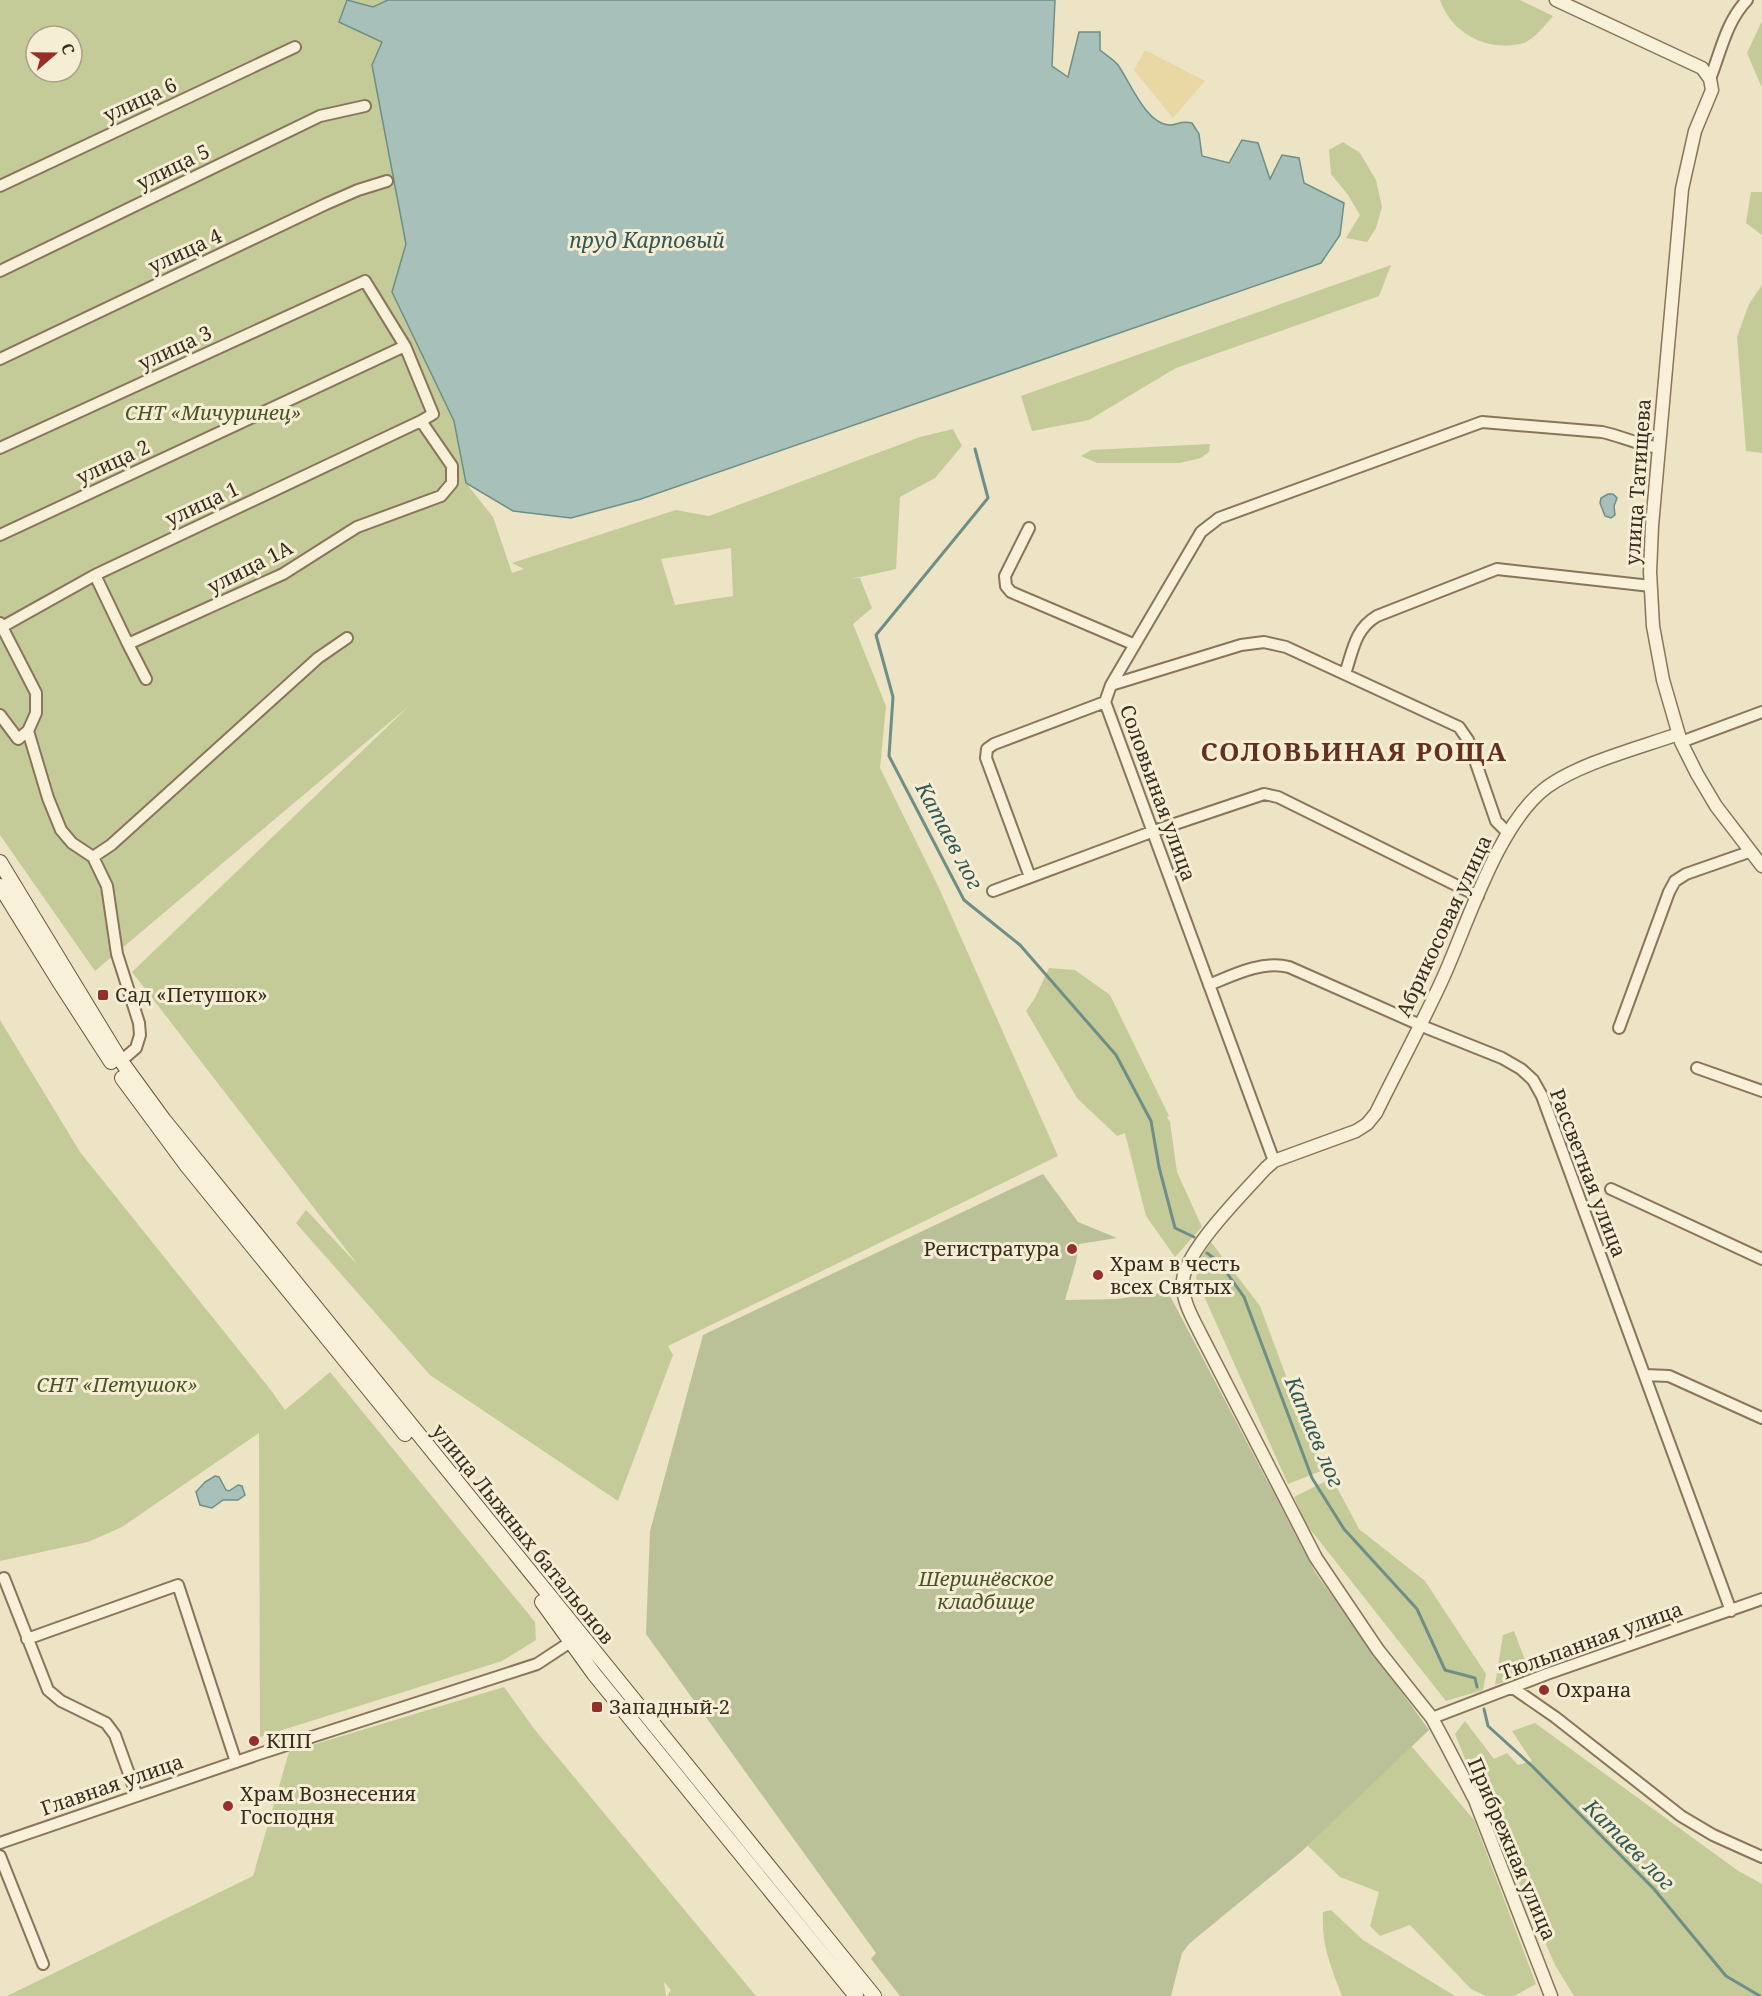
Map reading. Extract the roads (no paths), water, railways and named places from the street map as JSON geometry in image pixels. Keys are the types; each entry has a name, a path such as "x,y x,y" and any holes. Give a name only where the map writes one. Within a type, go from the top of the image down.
{"main road":[{"path":"0,862 121,1061 140,1097"},
{"path":"0,886 60,983 140,1097"},
{"name":"улица Лыжных батальонов","path":"140,1097 187,1166 542,1602 576,1639 874,1996"},
{"name":"улица Лыжных батальонов","path":"576,1639 600,1681 856,1996"}],"street":[{"path":"1556,0 1702,68 1710,79"},
{"path":"1710,79 1728,25 1747,0"},
{"name":"улица 6","path":"0,186 295,47"},
{"name":"улица Татищева","path":"1710,79 1712,90 1695,131 1682,189 1652,526 1653,626 1660,667 1680,738 1697,774 1716,806 1762,866"},
{"name":"улица 5","path":"0,271 320,116 364,106"},
{"name":"улица 4","path":"0,359 326,204 358,190 387,181"},
{"name":"улица 3","path":"0,448 365,281 405,346"},
{"path":"405,346 433,414 421,421"},
{"name":"улица 2","path":"0,535 405,346"},
{"name":"улица 1А","path":"128,644 283,574 357,527 441,496 452,483 452,466 421,421"},
{"name":"улица 1","path":"1,625 96,575 421,421"},
{"name":"Соловьиная улица","path":"1274,1161 1105,702 1111,685 1133,644 1201,532 1219,518 1482,422 1602,432 1659,448"},
{"path":"1029,528 1005,576 1007,588 1018,596 1133,644"},
{"path":"1345,674 1361,628 1367,622 1497,569 1651,586"},
{"path":"96,575 146,679"},
{"path":"0,715 18,739 28,731 36,713 36,693 1,625"},
{"path":"93,857 111,845 318,658 347,638"},
{"path":"1111,685 1241,645 1264,642 1286,647 1459,727 1468,740 1496,821 1508,833"},
{"path":"1030,877 986,758 987,749 994,744 1105,702"},
{"path":"1680,738 1762,712"},
{"path":"28,731 48,798 61,830 72,843 93,857 107,886 117,954 139,1023 140,1035 136,1048 121,1061"},
{"name":"Абрикосовая улица","path":"1274,1161 1356,1131 1367,1124 1376,1113 1443,978 1508,833 1535,798 1573,772 1680,738"},
{"path":"993,891 1256,795 1272,795 1478,896"},
{"path":"1619,1028 1675,880 1749,852"},
{"name":"Рассветная улица","path":"1209,985 1239,973 1281,965 1502,1058 1521,1069 1533,1080 1542,1096 1731,1611"},
{"path":"1697,1068 1762,1091"},
{"name":"Прибрежная улица","path":"1274,1161 1215,1226 1189,1262 1183,1280 1186,1305 1245,1424 1316,1558 1360,1624 1432,1718 1475,1800 1551,1996"},
{"path":"1611,1189 1762,1259"},
{"path":"1645,1375 1669,1376 1762,1418"},
{"path":"4,1578 48,1690 61,1701 106,1723 115,1736 137,1796"},
{"path":"27,1639 178,1585 236,1762"},
{"name":"Тюльпанная улица","path":"1432,1718 1547,1674 1762,1599"},
{"name":"Главная улица","path":"0,1843 236,1762 537,1664 576,1639"},
{"path":"1513,1688 1681,1816 1713,1835 1762,1857"},
{"path":"0,1856 43,1964"}],"water":[{"name":"пруд Карповый","path":"347,0 373,7 388,0 1055,0 1052,66 1068,77 1079,32 1100,32 1100,50 1118,65 1146,110 1161,123 1169,125 1192,123 1199,134 1202,156 1229,163 1242,140 1258,143 1270,179 1282,155 1299,158 1304,183 1344,203 1340,235 1321,263 641,499 571,518 513,511 466,483 454,421 392,292 406,244 372,65 382,42 339,22"},
{"path":"1613,494 1617,498 1614,506 1615,515 1611,518 1605,516 1600,503 1601,498"},
{"path":"215,1476 219,1477 226,1490 229,1491 238,1485 242,1486 245,1495 238,1500 223,1500 212,1508 200,1505 196,1492 205,1482"}],"waterway":[{"name":"Катаев лог","path":"975,449 988,498 876,635 893,697 889,756 964,900 1020,945 1116,1055 1151,1121 1159,1167 1175,1228 1194,1237"},
{"name":"Катаев лог","path":"1207,1253 1219,1262 1244,1297 1312,1478 1344,1529 1417,1609 1445,1670 1475,1678 1477,1687"},
{"name":"Катаев лог","path":"1484,1709 1488,1726 1532,1766 1654,1889 1726,1976 1760,1996"}],"place":[{"name":"Сад «Петушок»","path":"103,995"},
{"name":"Регистратура","path":"1072,1249"},
{"name":"Храм в честь всех Святых","path":"1098,1275"},
{"name":"Охрана","path":"1544,1690"},
{"name":"Западный-2","path":"597,1707"},
{"name":"КПП","path":"254,1741"},
{"name":"Храм Вознесения Господня","path":"228,1806"}],"district":[{"name":"СОЛОВЬИНАЯ РОЩА","path":"1354,752"}],"park label":[{"name":"СНТ «Мичуринец»","path":"213,413"},
{"name":"СНТ «Петушок»","path":"117,1385"},
{"name":"Шершнёвское кладбище","path":"986,1590"}]}
